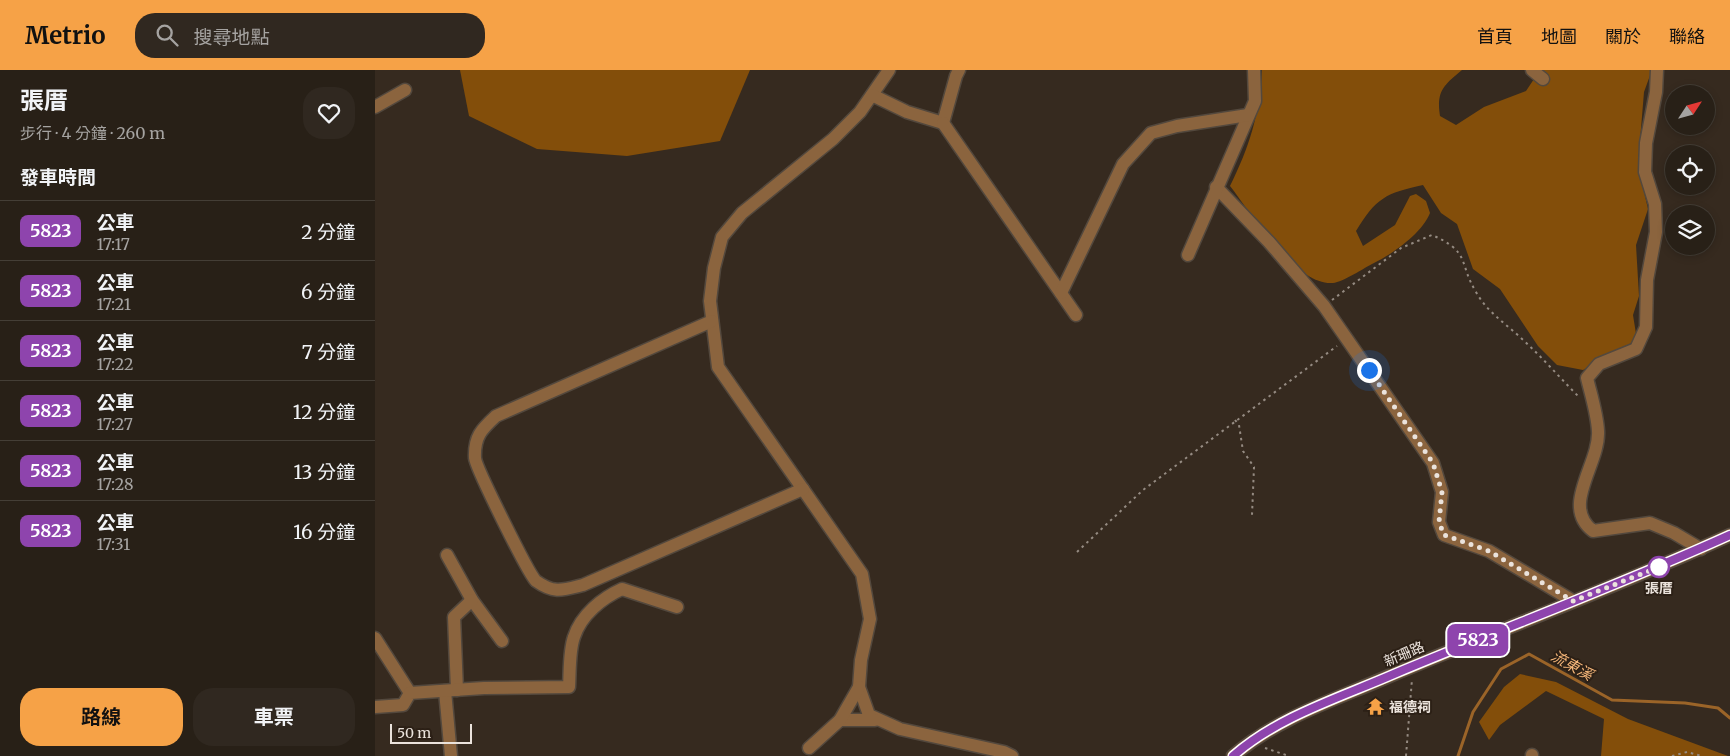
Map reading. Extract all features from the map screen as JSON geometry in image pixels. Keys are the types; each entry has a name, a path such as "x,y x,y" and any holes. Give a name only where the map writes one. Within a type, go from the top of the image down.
{"street":[{"path":"875,720 869,715 859,687 861,660 870,619 862,574 718,367 710,301 722,237 742,213 833,139 860,112 889,70"},
{"path":"943,123 955,76 959,70"},
{"path":"1188,255 1247,115 1255,101 1254,70"},
{"path":"1532,70 1543,79"},
{"path":"1657,70 1645,162 1645,172 1655,204 1656,232 1647,280 1646,327 1636,349 1599,364 1587,378 1598,432 1597,446 1578,509 1585,525 1593,531 1650,523 1674,533 1701,549"},
{"path":"375,107 405,90"},
{"path":"872,95 907,112 943,123 1076,315"},
{"path":"1061,293 1123,164 1151,132 1247,115"},
{"path":"1216,187 1269,242 1325,306 1433,463 1442,492 1439,522 1444,535 1489,551 1573,601"},
{"path":"712,321 496,416 479,432 475,459 500,514 535,580 557,591 583,585 803,489"},
{"name":"新珊路","path":"1234,755 1274,725 1413,666 1701,549 1730,535"},
{"path":"447,555 472,600 502,642"},
{"path":"410,693 569,687 573,637 585,616 610,595 622,589 677,606"},
{"path":"451,756 454,617 472,600"},
{"path":"376,641 410,693"},
{"path":"809,748 840,720 859,687"},
{"path":"375,707 403,705 410,693"},
{"path":"840,720 875,720 900,729 1005,752 1012,756"}],"path":[{"path":"1325,306 1401,248 1432,235 1451,243 1458,250 1476,292 1491,312 1522,338 1582,400"},
{"path":"1077,552 1143,490 1235,420 1347,339"},
{"path":"1235,420 1239,425 1243,451 1254,467 1252,515"},
{"path":"1406,756 1413,666"},
{"path":"1251,743 1289,756"},
{"path":"1672,756 1687,752 1702,756"}],"shaded area":[{"path":"460,70 750,70 720,141 627,156 537,149 469,116"},
{"path":"1262,70 1462,70 1446,85 1440,94 1439,100 1440,116 1456,125 1484,107 1526,91 1540,70 1652,70 1644,92 1638,165 1648,209 1636,245 1639,296 1633,315 1637,340 1583,370 1557,365 1538,346 1500,289 1473,269 1457,224 1441,213 1423,185 1391,194 1383,199 1370,211 1356,231 1363,246 1395,225 1410,196 1416,194 1426,201 1430,213 1421,228 1398,248 1348,278 1337,282 1319,281 1304,273 1290,261 1262,230 1230,186 1243,158 1256,116"},
{"path":"1520,674 1556,682 1628,719 1728,756 1601,756 1604,719 1546,691 1500,725 1489,740 1479,722 1504,687"}],"waterway":[{"name":"流東溪","path":"1458,756 1473,712 1501,669 1529,654 1612,700 1685,703 1718,708 1730,718"}],"bus line":[{"name":"5823","path":"1233,756 1274,725 1413,666 1673,561 1730,535"}],"place":[{"name":"張厝","path":"1659,567"},
{"name":"福德祠","path":"1375,707"}],"route":[{"path":"1369,370 1433,463 1442,492 1439,522 1444,535 1489,551 1573,601 1659,567"}]}
